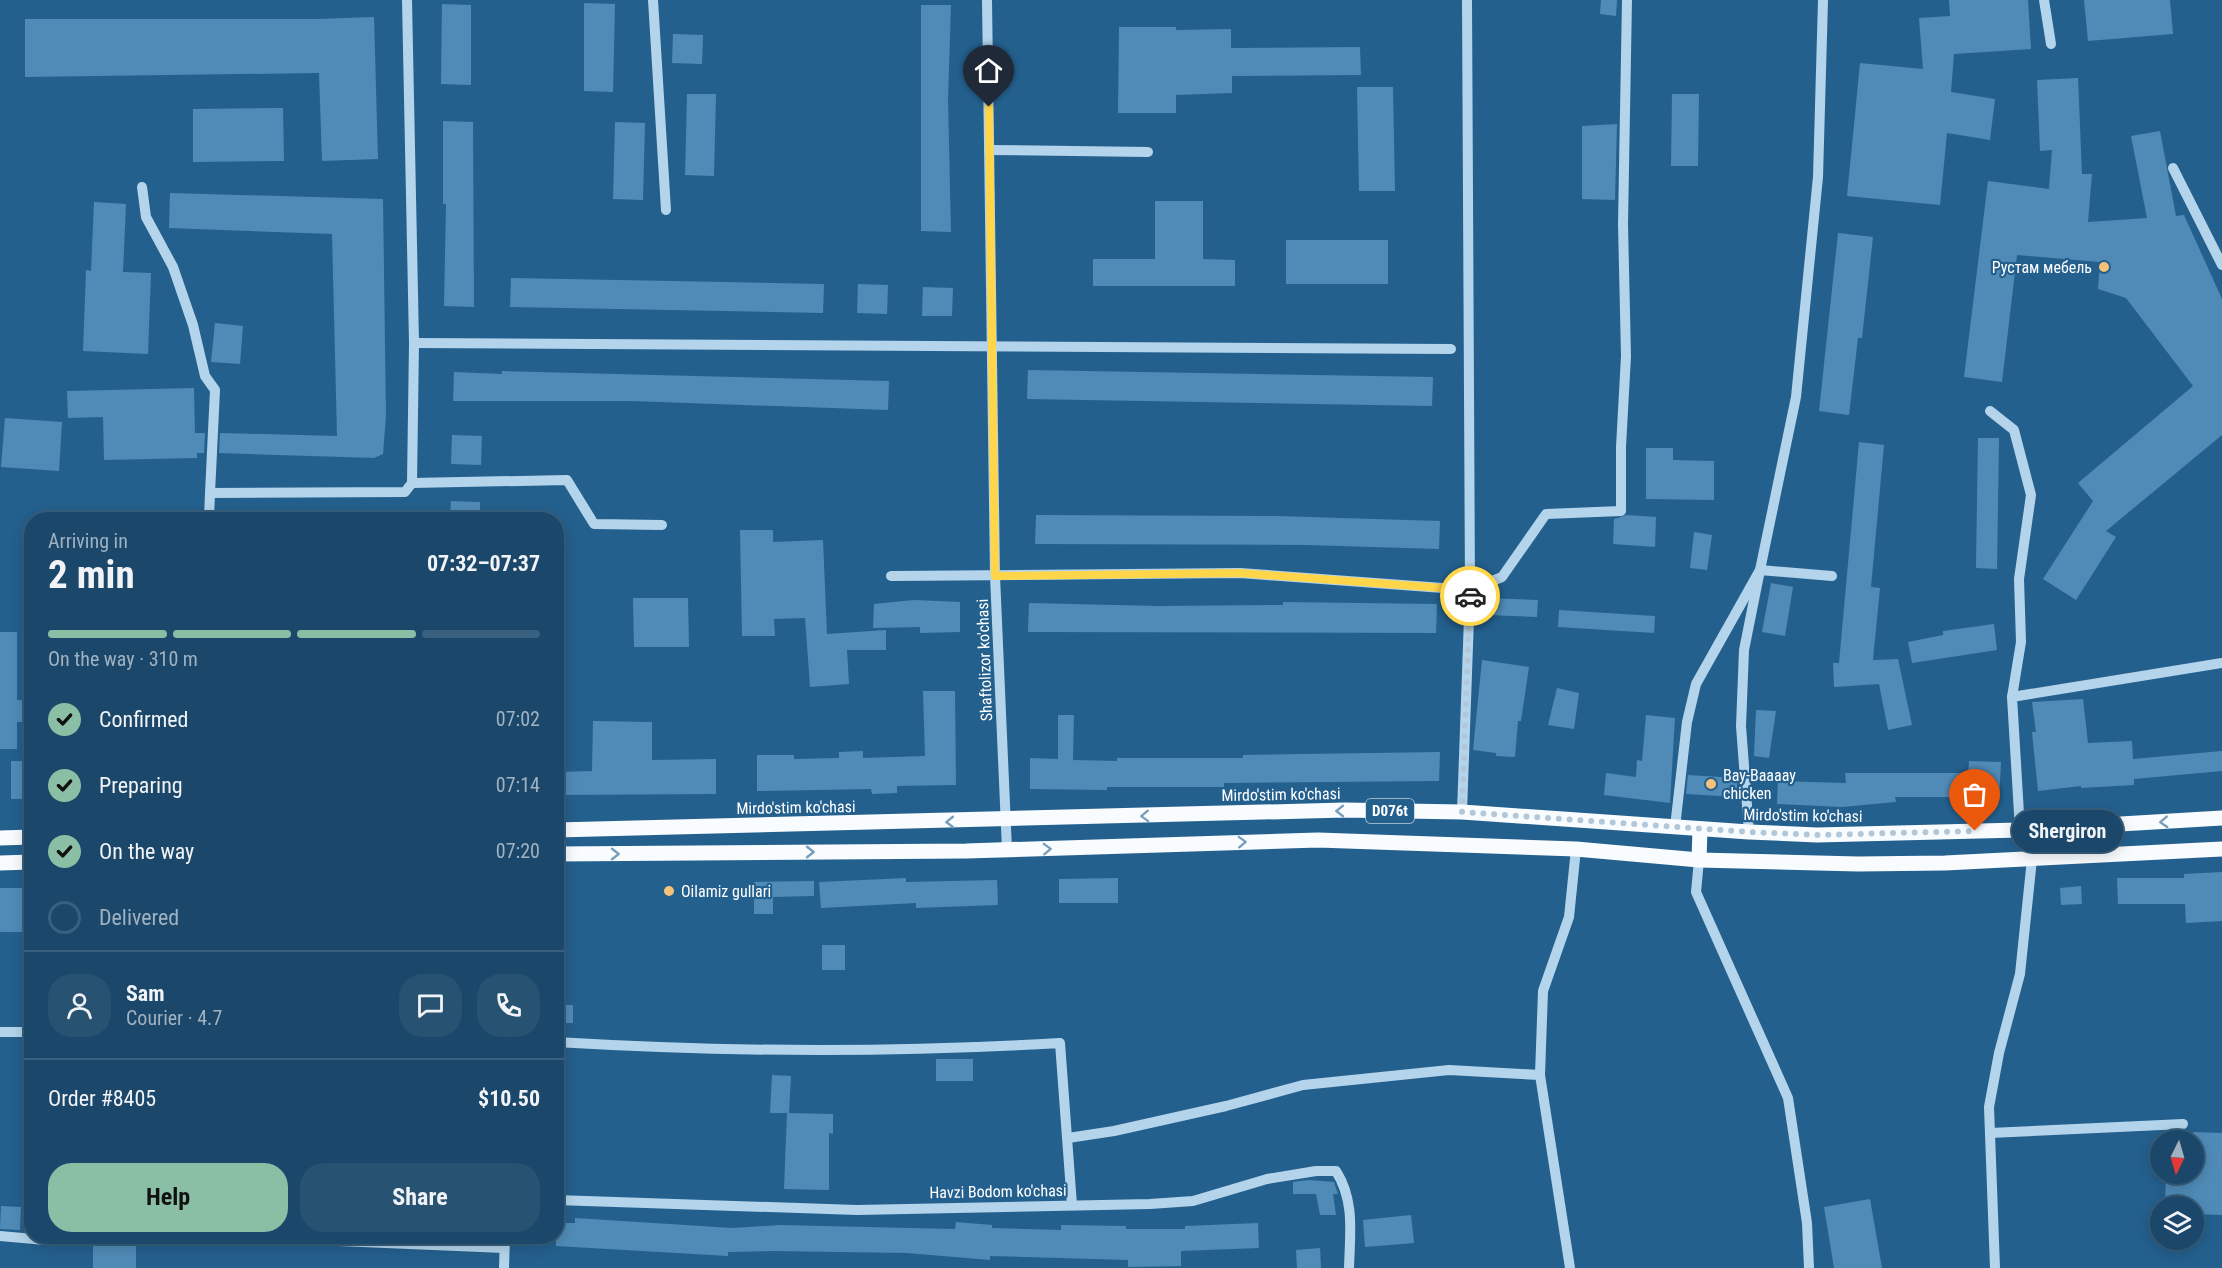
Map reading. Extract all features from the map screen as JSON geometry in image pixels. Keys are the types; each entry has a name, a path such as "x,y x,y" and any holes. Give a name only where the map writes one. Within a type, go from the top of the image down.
{"main road":[{"name":"Mirdo'stim ko'chasi","path":"564,830 1345,810 1462,812 1817,835 2020,830 2222,818"},
{"path":"1699,860 1700,829"},
{"path":"0,838 24,837"},
{"name":"D076t","path":"564,854 1007,850 1289,840 1576,849 1699,860 1858,864 2032,859 2222,849"},
{"path":"0,863 24,862"}],"street":[{"path":"210,493 405,492 412,483 414,343 407,0"},
{"path":"653,0 666,210"},
{"name":"Shaftolizor ko'chasi","path":"987,0 995,576 1007,850"},
{"path":"1462,812 1470,590 1467,0"},
{"path":"891,576 1240,573 1470,590 1502,577 1546,514 1621,511 1621,447 1626,356 1623,224 1627,0"},
{"path":"1749,832 1742,704 1744,650 1796,397 1818,177 1823,0"},
{"path":"2044,0 2051,44"},
{"path":"989,150 1148,152"},
{"path":"2173,168 2222,265"},
{"path":"142,187 146,217 173,267 193,325 206,376 215,390 209,512"},
{"path":"414,343 1451,349"},
{"path":"1990,411 2014,430 2031,495 2019,579 2021,642 2012,697 2020,830"},
{"path":"412,483 567,480 594,524 662,525"},
{"path":"1760,570 1832,576"},
{"path":"1675,827 1687,722 1696,684 1760,570"},
{"path":"2012,697 2222,663"},
{"path":"1570,1268 1540,1075 1543,991 1569,917 1576,849"},
{"path":"1995,1268 1989,1107 1999,1053 2020,974 2032,859"},
{"path":"1699,860 1696,892 1788,1098 1807,1223 1809,1268"},
{"path":"0,1032 24,1032"},
{"path":"564,1043 664,1049 958,1049 1060,1043 1072,1205"},
{"path":"1068,1138 1114,1131 1226,1106 1303,1085 1449,1070 1540,1075"},
{"path":"1990,1133 2183,1124"},
{"name":"Havzi Bodom ko'chasi","path":"564,1200 857,1210 1193,1201 1267,1179 1316,1171 1336,1171 1346,1187 1350,1215 1349,1268"},
{"path":"0,1236 24,1238"},
{"path":"504,1244 504,1268"}],"building":[{"path":"1601,0 1617,0 1616,16 1600,14"},
{"path":"1949,0 2028,0 2031,49 1954,54 1951,92 1995,99 1990,140 1947,133 1940,205 1847,196 1860,63 1923,69 1919,18 1950,16"},
{"path":"2084,0 2170,0 2173,34 2088,41"},
{"path":"584,3 615,4 613,92 584,91"},
{"path":"442,4 471,5 471,85 441,84"},
{"path":"921,5 951,5 948,99 951,232 921,231"},
{"path":"374,17 378,159 322,161 319,73 25,77 25,19"},
{"path":"1119,27 1176,27 1176,30 1231,29 1231,48 1360,47 1361,75 1232,76 1232,93 1176,95 1176,113 1118,113"},
{"path":"673,34 703,35 702,64 672,63"},
{"path":"2078,78 2082,174 2092,174 2088,222 2147,218 2131,136 2160,131 2176,216 2184,215 2222,299 2222,435 2106,531 2116,537 2076,600 2043,579 2093,501 2078,483 2193,386 2126,298 2098,289 2100,262 2017,255 2002,382 1964,377 1988,181 2049,189 2052,150 2040,151 2037,80"},
{"path":"1357,87 1393,87 1395,191 1359,191"},
{"path":"687,94 716,94 714,176 685,175"},
{"path":"1672,94 1699,94 1698,166 1671,166"},
{"path":"283,108 284,161 193,162 193,109"},
{"path":"443,121 473,122 474,307 444,306 446,204 443,204"},
{"path":"615,122 645,123 643,200 613,199"},
{"path":"1617,124 1615,200 1582,199 1582,126"},
{"path":"170,193 383,199 386,416 383,454 374,458 219,453 220,433 337,436 332,234 169,228"},
{"path":"1155,201 1203,201 1203,259 1235,260 1235,286 1093,286 1093,259 1155,259"},
{"path":"94,202 126,204 123,272 151,273 148,354 83,351 86,270 91,271"},
{"path":"1838,233 1873,237 1862,338 1858,338 1849,415 1819,411"},
{"path":"1286,240 1388,240 1388,284 1286,284"},
{"path":"511,278 824,284 823,313 510,307"},
{"path":"858,284 888,285 887,314 857,313"},
{"path":"923,287 953,288 952,316 922,316"},
{"path":"215,323 243,326 240,364 211,362"},
{"path":"1028,370 1433,377 1432,406 1027,399"},
{"path":"502,371 889,381 888,410 631,401 453,401 454,372 502,374"},
{"path":"194,388 195,433 205,433 204,453 197,453 197,458 104,460 103,417 68,418 67,391"},
{"path":"5,418 62,422 59,471 1,467"},
{"path":"452,435 482,436 481,465 451,464"},
{"path":"1978,438 1999,438 1997,569 1976,568"},
{"path":"1859,442 1884,445 1871,587 1880,588 1873,660 1898,659 1912,725 1888,730 1879,684 1834,687 1833,663 1839,663"},
{"path":"1646,448 1673,448 1673,460 1714,461 1714,500 1646,499"},
{"path":"451,501 480,502 480,512 450,512"},
{"path":"1036,515 1276,516 1440,521 1439,549 1306,545 1035,544"},
{"path":"1627,515 1656,517 1655,547 1613,544 1614,519"},
{"path":"740,530 773,530 773,542 823,540 827,634 886,630 886,650 847,650 849,684 810,687 805,618 774,619 775,636 742,636"},
{"path":"1694,532 1712,535 1707,570 1690,568"},
{"path":"1771,583 1793,587 1785,636 1762,632"},
{"path":"633,598 688,598 689,647 634,647"},
{"path":"1487,598 1538,600 1537,617 1487,615"},
{"path":"914,600 960,602 960,632 920,633 920,627 873,628 874,604"},
{"path":"1283,602 1437,604 1436,633 1028,632 1029,603 1159,606 1283,605"},
{"path":"1559,610 1655,616 1654,633 1558,627"},
{"path":"1994,624 1997,650 1912,663 1908,642 1943,635 1943,631"},
{"path":"0,632 17,632 17,700 24,700 24,722 17,722 17,749 0,749"},
{"path":"1482,660 1529,667 1521,721 1518,721 1515,757 1496,756 1496,753 1473,750"},
{"path":"1557,688 1579,693 1574,729 1548,725"},
{"path":"923,691 955,691 956,785 897,786 897,793 872,794 871,789 757,791 757,755 794,755 794,759 839,758 839,752 863,751 863,758 925,756"},
{"path":"2083,699 2088,743 2132,741 2133,759 2222,751 2222,771 2134,779 2134,785 2081,788 2081,786 2038,791 2032,732 2036,732 2032,702"},
{"path":"1756,710 1776,711 1769,758 1754,756"},
{"path":"1058,715 1074,715 1073,760 1117,761 1117,758 1243,758 1243,755 1440,752 1439,781 1224,783 1224,787 1107,787 1107,790 1030,789 1030,758 1058,759"},
{"path":"1646,715 1675,718 1670,803 1604,795 1606,773 1636,777 1637,760 1642,761"},
{"path":"593,721 652,722 652,760 716,759 716,794 564,795 564,772 592,771"},
{"path":"11,761 24,761 24,799 11,799"},
{"path":"1969,761 2001,762 1999,802 1967,800 1967,797 1895,797 1896,802 1842,807 1777,804 1778,781 1846,783 1845,773 1968,773"},
{"path":"1688,775 1737,778 1737,797 1686,794"},
{"path":"2222,872 2222,921 2186,923 2185,904 2118,904 2117,878 2184,878 2184,874"},
{"path":"906,878 906,882 997,880 998,905 916,908 916,903 821,908 819,882"},
{"path":"1118,878 1118,903 1059,903 1059,879"},
{"path":"814,881 814,896 773,897 773,914 754,914 754,882"},
{"path":"2081,886 2082,904 2061,905 2060,888"},
{"path":"0,888 24,888 24,932 0,932"},
{"path":"822,945 845,945 845,970 822,970"},
{"path":"564,1005 573,1005 573,1023 564,1023"},
{"path":"936,1059 973,1059 973,1081 936,1081"},
{"path":"772,1075 791,1076 789,1113 770,1113"},
{"path":"787,1113 833,1114 833,1134 829,1133 829,1190 784,1189"},
{"path":"2204,1132 2222,1133 2222,1215 2204,1214 2204,1196 2165,1196 2166,1184 2204,1184"},
{"path":"1309,1180 1334,1182 1338,1194 1333,1194 1336,1215 1320,1215 1316,1194 1293,1194 1293,1182"},
{"path":"1870,1199 1882,1268 1834,1268 1824,1207"},
{"path":"1,1206 21,1207 20,1230 0,1229"},
{"path":"1411,1215 1414,1243 1365,1247 1363,1220"},
{"path":"575,1218 732,1228 780,1225 955,1229 956,1222 992,1225 992,1228 1061,1230 1061,1225 1126,1226 1126,1229 1185,1229 1185,1226 1258,1223 1259,1248 1181,1251 1181,1266 1128,1267 1128,1260 990,1256 990,1260 907,1253 773,1251 728,1252 728,1256 556,1246 556,1244 564,1244 564,1223 575,1223"},
{"path":"93,1244 136,1245 136,1268 93,1268"},
{"path":"1320,1248 1321,1268 1297,1268 1296,1250"}],"way so far":[{"path":"1470,596 1462,812 1817,835 1975,831"}],"place":[{"name":"Рустам мебель","path":"2104,267"},
{"name":"Bay-Baaaay chicken","path":"1711,784"},
{"name":"Shergiron","path":"1975,831"},
{"name":"Oilamiz gullari","path":"669,891"}],"route":[{"path":"989,107 995,576 1240,573 1470,590 1470,596"}]}
